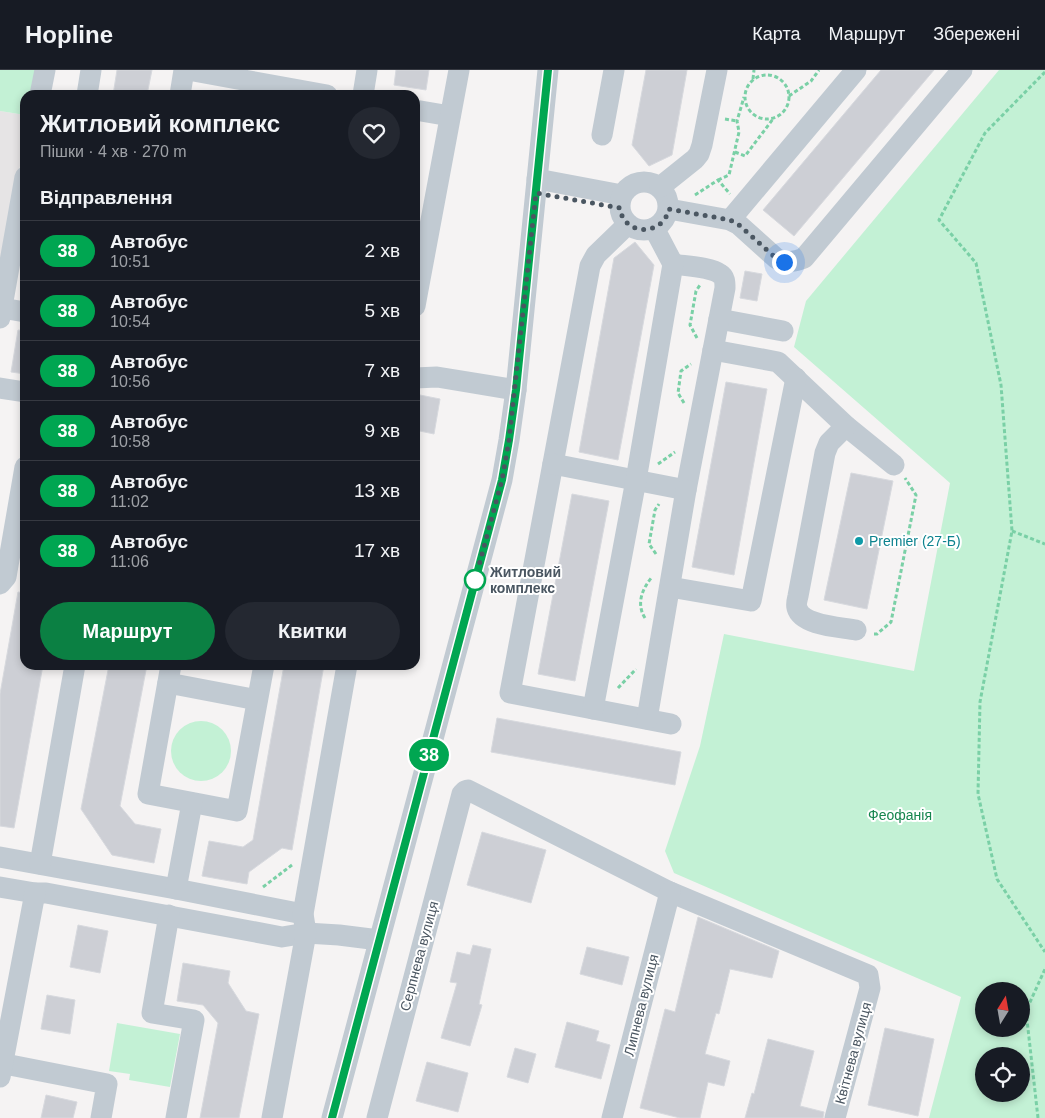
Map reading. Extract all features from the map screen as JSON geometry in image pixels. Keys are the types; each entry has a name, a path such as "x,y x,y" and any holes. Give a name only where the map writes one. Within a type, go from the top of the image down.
{"street":[{"path":"41,90 45,70"},
{"path":"88,90 91,70"},
{"path":"181,90 184,70"},
{"path":"188,70 304,90"},
{"path":"364,90 367,70"},
{"path":"420,279 458,70"},
{"path":"332,1118 502,480 516,390 548,70"},
{"path":"602,134 614,70"},
{"path":"660,187 699,154 717,70"},
{"path":"730,220 856,70"},
{"path":"669,209 730,220 738,224 777,259 784,262 794,262 804,258 962,70"},
{"path":"420,111 450,116"},
{"path":"536,186 623,209 634,228 642,230 654,228 664,220 669,209 667,196 660,187 648,181 640,182 626,189 623,209 590,266 510,693 671,724"},
{"path":"20,225 1,313 20,312"},
{"path":"603,711 636,480 673,264 654,228"},
{"path":"647,719 662,581 686,490 706,345 719,319 725,288 725,279 713,270 673,264"},
{"path":"719,319 784,331"},
{"path":"706,345 778,362 846,426 894,465"},
{"path":"420,378 438,377 516,390"},
{"path":"662,581 751,602 796,378"},
{"path":"0,388 20,391"},
{"path":"846,426 829,443 826,453 797,608 802,618 813,622 856,630"},
{"path":"553,464 686,490"},
{"path":"10,581 20,505"},
{"path":"40,864 74,670"},
{"path":"257,700 170,674 148,794 237,811 263,670"},
{"path":"272,1118 346,670"},
{"name":"Серпнева вулиця","path":"377,1118 462,794 465,791 468,790 670,892"},
{"path":"176,889 192,803"},
{"path":"0,857 176,889 339,935 379,940"},
{"path":"0,887 35,893 46,892 282,937 305,924"},
{"name":"Квітнева вулиця","path":"670,892 868,975 870,988 835,1118"},
{"name":"Липнева вулиця","path":"612,1118 670,892"},
{"path":"35,893 1,1068 107,1084 101,1118"},
{"path":"169,915 152,1012 194,1020 176,1118"}],"path":[{"path":"694,196 718,180 730,175 739,132 737,121 745,92 752,80 754,70"},
{"path":"769,70 772,75"},
{"path":"790,96 811,81 819,70"},
{"path":"1045,72 985,133 939,220 976,263 1001,385 1012,531 980,702 978,794 997,880 1045,952"},
{"path":"745,92 747,107 758,118 773,118 786,110 790,96 784,83 772,75 766,74 752,80"},
{"path":"735,152 745,156 773,118"},
{"path":"718,180 732,196"},
{"path":"702,281 696,291 690,325 706,345"},
{"path":"685,405 678,394 681,371 696,362"},
{"path":"655,466 676,451"},
{"path":"856,630 877,634 891,622 916,495 907,480 894,465"},
{"path":"655,561 656,554 649,544 655,510 660,503"},
{"path":"1012,531 1045,544"},
{"path":"649,625 640,611 642,588 662,581"},
{"path":"603,711 618,686 638,667"},
{"path":"260,889 295,864"},
{"path":"1038,1118 1026,1011 1045,969"}],"shaded area":[{"path":"0,111 20,114 20,166 3,266 0,265"}],"green space":[{"path":"0,70 36,70 33,90 20,90 20,114 0,111"},
{"name":"Феофанія","path":"999,70 1045,70 1045,1118 929,1118 961,997 674,873 665,851 700,746 724,634 914,671 950,483 794,347 806,301"},
{"path":"195,721 207,721 223,729 229,739 231,751 229,763 223,773 207,781 195,781 179,773 171,757 171,745 179,729"},
{"path":"117,1023 180,1034 170,1087 129,1080 130,1074 109,1071"}],"building":[{"path":"117,70 152,70 148,90 114,90"},
{"path":"396,70 429,70 426,90 394,85"},
{"path":"646,70 687,70 672,155 649,166 632,145"},
{"path":"881,70 934,70 794,236 763,210"},
{"path":"635,242 654,265 618,460 579,452 614,258"},
{"path":"745,271 762,274 757,301 740,298"},
{"path":"18,330 20,330 20,373 11,372"},
{"path":"726,382 767,389 734,575 692,567"},
{"path":"420,395 440,399 434,434 420,431"},
{"name":"Premier (27-Б)","path":"851,473 893,481 867,609 824,600"},
{"path":"572,494 609,501 575,681 538,674"},
{"path":"18,592 20,592 20,670 42,670 14,828 0,826 0,694"},
{"path":"108,670 146,670 120,806 135,824 161,829 154,863 112,855 81,809"},
{"path":"283,670 323,670 292,850 282,848 249,872 247,884 202,876 209,841 243,847 253,840"},
{"path":"497,718 681,752 675,785 491,752"},
{"path":"482,832 546,850 531,903 467,885"},
{"path":"698,917 779,951 772,978 730,969 719,1014 716,1013 705,1054 730,1061 724,1086 708,1082 700,1118 680,1118 640,1108 665,1009 675,1012"},
{"path":"78,925 108,931 100,973 70,967"},
{"path":"473,945 491,949 479,1004 482,1005 470,1046 441,1038 457,983 450,982 457,952 470,955"},
{"path":"587,947 629,957 622,985 580,974"},
{"path":"183,963 230,971 228,983 246,1011 259,1014 239,1118 200,1118 218,1023 203,1005 177,1001"},
{"path":"47,995 75,1000 70,1034 41,1029"},
{"path":"567,1022 599,1031 596,1041 610,1045 601,1079 555,1067"},
{"path":"885,1028 934,1039 918,1116 868,1105"},
{"path":"768,1039 814,1051 800,1106 824,1112 823,1118 745,1118 752,1093 754,1094"},
{"path":"515,1048 536,1054 528,1083 507,1077"},
{"path":"427,1062 468,1073 458,1112 416,1101"},
{"path":"46,1095 77,1102 73,1118 41,1118"}],"bus line":[{"name":"38","path":"332,1118 502,480 516,390 548,70"}],"place":[{"name":"Premier (27-Б)","path":"859,541"},
{"name":"Житловий комплекс","path":"475,580"}],"route":[{"path":"475,580 502,480 509,440 536,193 620,208 623,218 628,224 642,230 650,230 658,226 664,220 669,209 730,220 738,224 777,259 784,262"}]}
